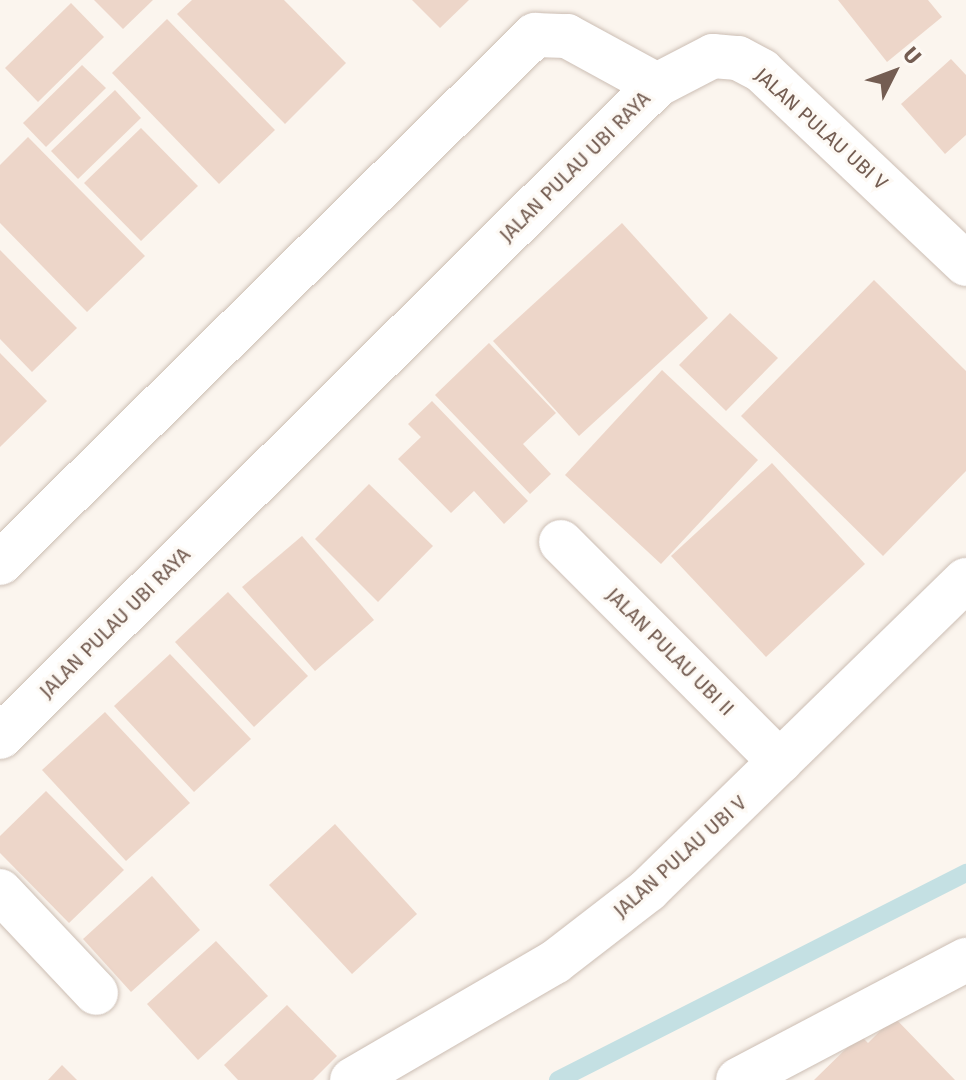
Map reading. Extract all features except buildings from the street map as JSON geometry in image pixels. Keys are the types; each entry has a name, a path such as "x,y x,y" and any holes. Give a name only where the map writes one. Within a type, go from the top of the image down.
{"street":[{"name":"JALAN PULAU UBI RAYA","path":"0,563 535,35 567,36 657,85 0,737"},
{"name":"JALAN PULAU UBI V","path":"657,85 713,56 738,58 762,71 966,264"},
{"name":"JALAN PULAU UBI II","path":"561,542 780,762"},
{"name":"JALAN PULAU UBI V","path":"352,1080 555,962 648,890 966,580"},
{"path":"0,891 96,993"},
{"path":"738,1080 966,960"}],"waterway":[{"path":"558,1080 966,873"}]}
